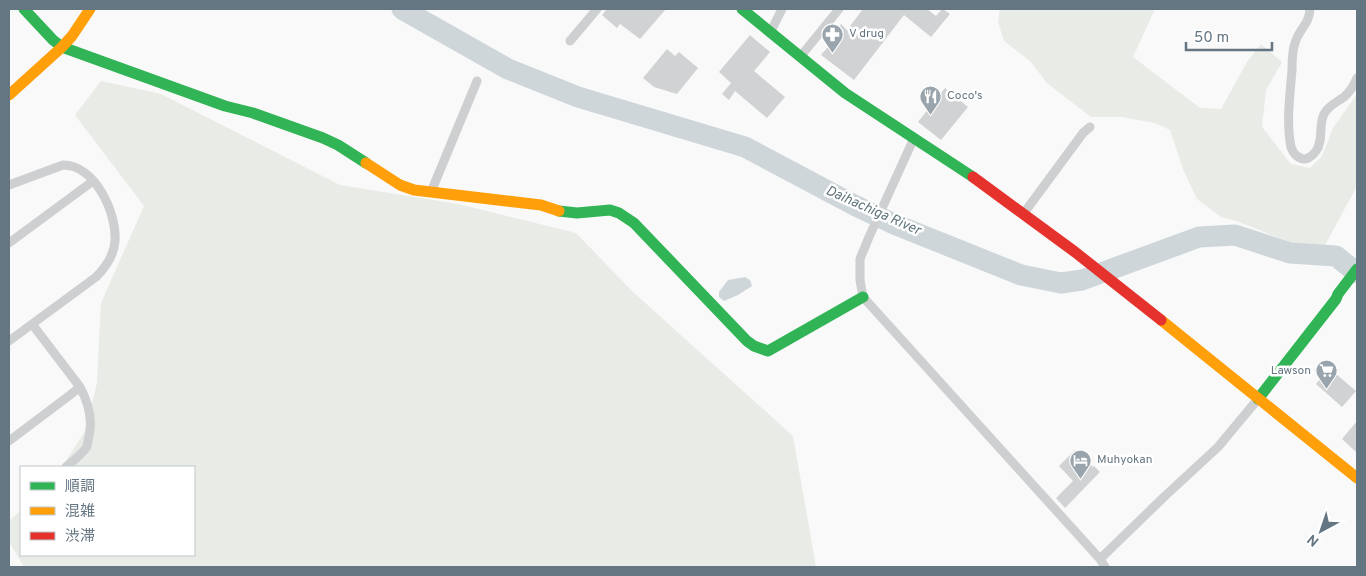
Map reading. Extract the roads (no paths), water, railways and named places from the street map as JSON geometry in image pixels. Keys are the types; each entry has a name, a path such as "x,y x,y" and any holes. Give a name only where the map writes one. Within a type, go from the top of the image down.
{"street":[{"path":"24,9 62,47 225,106 253,113 323,138 338,145 400,185 414,190 532,203 559,212 574,214 613,210 634,223 747,341 754,346 768,350 863,297"},
{"path":"9,95 62,47 72,36 90,9"},
{"path":"570,41 597,9"},
{"path":"742,9 845,93 987,186 1024,213 1123,289 1357,478"},
{"path":"770,33 782,9"},
{"path":"800,56 839,9"},
{"path":"1310,9 1309,18 1295,43 1289,120 1292,148 1294,153 1302,160 1308,159 1319,146 1320,127 1324,112 1345,96 1357,78"},
{"path":"431,192 477,81"},
{"path":"1024,213 1090,127"},
{"path":"914,138 868,237 860,259 860,280 863,297 1106,567"},
{"path":"9,185 63,165 77,168 93,180 106,199 113,220 115,242 112,253 103,270 96,278 9,341"},
{"path":"9,243 93,180"},
{"path":"1100,559 1218,447 1258,399 1357,269"},
{"path":"32,324 80,387 88,407 91,429 87,447 67,466"},
{"path":"9,441 80,387"}],"waterway":[{"name":"Daihachiga River","path":"402,9 508,69 578,97 745,147 894,224 1021,275 1061,283 1082,280 1199,237 1235,235 1290,253 1336,256 1357,273"}],"place":[{"name":"V drug","path":"833,53"},
{"name":"Coco's","path":"931,115"},
{"name":"Lawson","path":"1327,390"},
{"name":"Muhyokan","path":"1081,479"}]}
